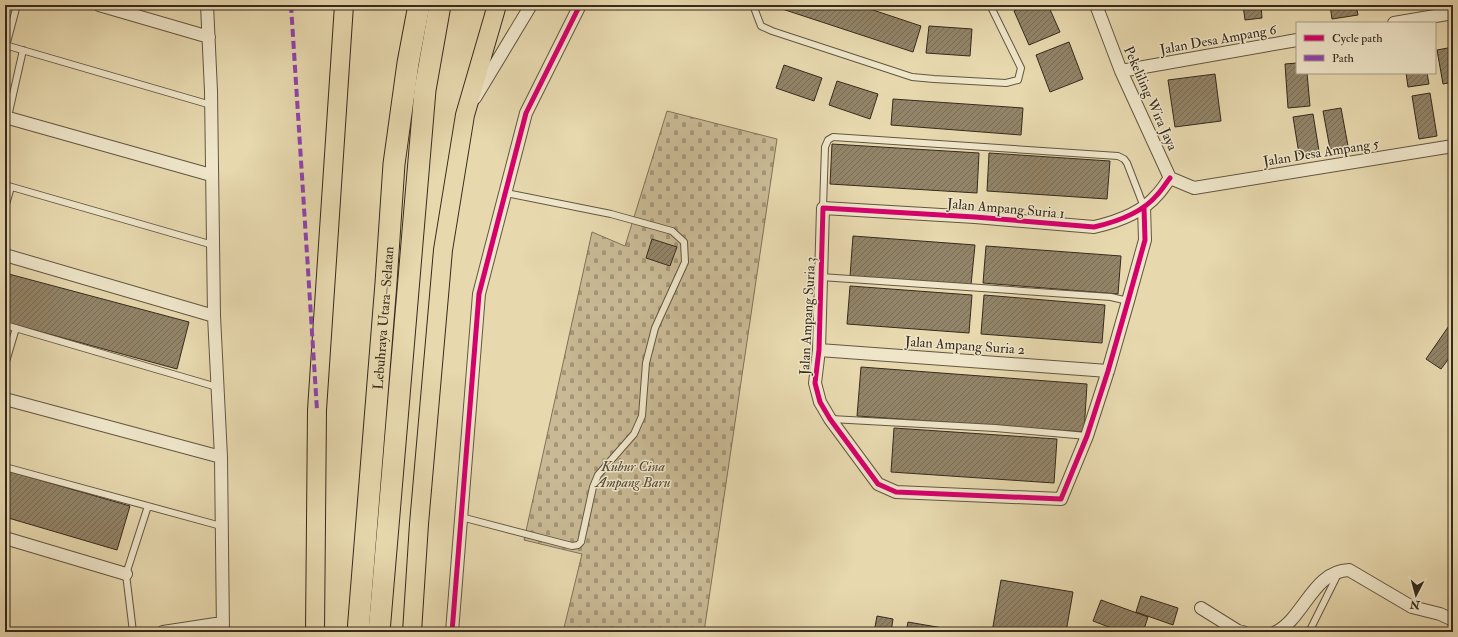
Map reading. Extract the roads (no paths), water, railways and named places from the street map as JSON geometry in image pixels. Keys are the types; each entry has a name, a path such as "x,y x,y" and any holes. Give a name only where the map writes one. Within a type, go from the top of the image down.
{"highway":[{"name":"Lebuhraya Utara–Selatan","path":"358,632 394,164 408,63 418,5"},
{"name":"Lebuhraya Utara–Selatan","path":"379,632 425,90 440,5"}],"main road":[{"path":"315,632 317,410 344,5"},
{"path":"412,632 419,524 443,250 465,115 497,5"}],"street":[{"path":"99,5 209,37"},
{"path":"163,632 222,627 221,457 214,316 211,105 207,5"},
{"path":"465,115 531,5"},
{"path":"452,632 479,294 526,113 580,5"},
{"name":"Pekeliling Wira Jaya","path":"1096,5 1121,71 1170,178"},
{"path":"1400,22 1453,13"},
{"name":"Jalan Desa Ampang 6","path":"1121,71 1296,40"},
{"path":"6,122 211,175"},
{"name":"Jalan Desa Ampang 5","path":"1170,178 1194,188 1453,146"},
{"name":"Jalan Ampang Suria 1","path":"822,208 975,217 1094,227 1112,223 1144,207 1157,196 1170,178"},
{"path":"1087,436 1108,370 1145,240 1144,207"},
{"name":"Jalan Ampang Suria 3","path":"822,208 819,350 815,383 820,402 830,419 878,484 896,492 1061,499 1087,436"},
{"path":"5,255 214,316"},
{"name":"Jalan Ampang Suria 2","path":"819,350 1108,370"},
{"path":"5,399 221,457"},
{"path":"5,538 126,574"},
{"path":"1276,632 1285,627 1318,586 1328,577 1340,570 1349,570 1412,607 1440,614 1453,620"},
{"path":"1201,608 1238,631 1243,632"}],"lane":[{"path":"17,5 6,45 211,105"},
{"path":"753,5 760,26 912,77 1006,83 1018,80 1021,68 990,5"},
{"path":"6,122 23,50"},
{"path":"822,208 826,147 828,140 833,137 1118,156 1124,159 1127,163 1144,207"},
{"path":"5,208 8,186 213,245"},
{"path":"461,517 572,546 578,545 581,542 593,487 598,475 634,434 640,422 642,416 646,363 655,328 685,262 684,242 672,230 611,214 506,192"},
{"path":"821,277 1111,297 1128,301"},
{"path":"5,325 217,387"},
{"path":"5,365 16,328"},
{"path":"830,419 995,428 1087,436"},
{"path":"5,466 221,526"},
{"path":"133,632 126,574 148,506"},
{"path":"1309,632 1340,570"}],"park label":[{"name":"Kubur Cina Ampang Baru","path":"633,474"}]}
